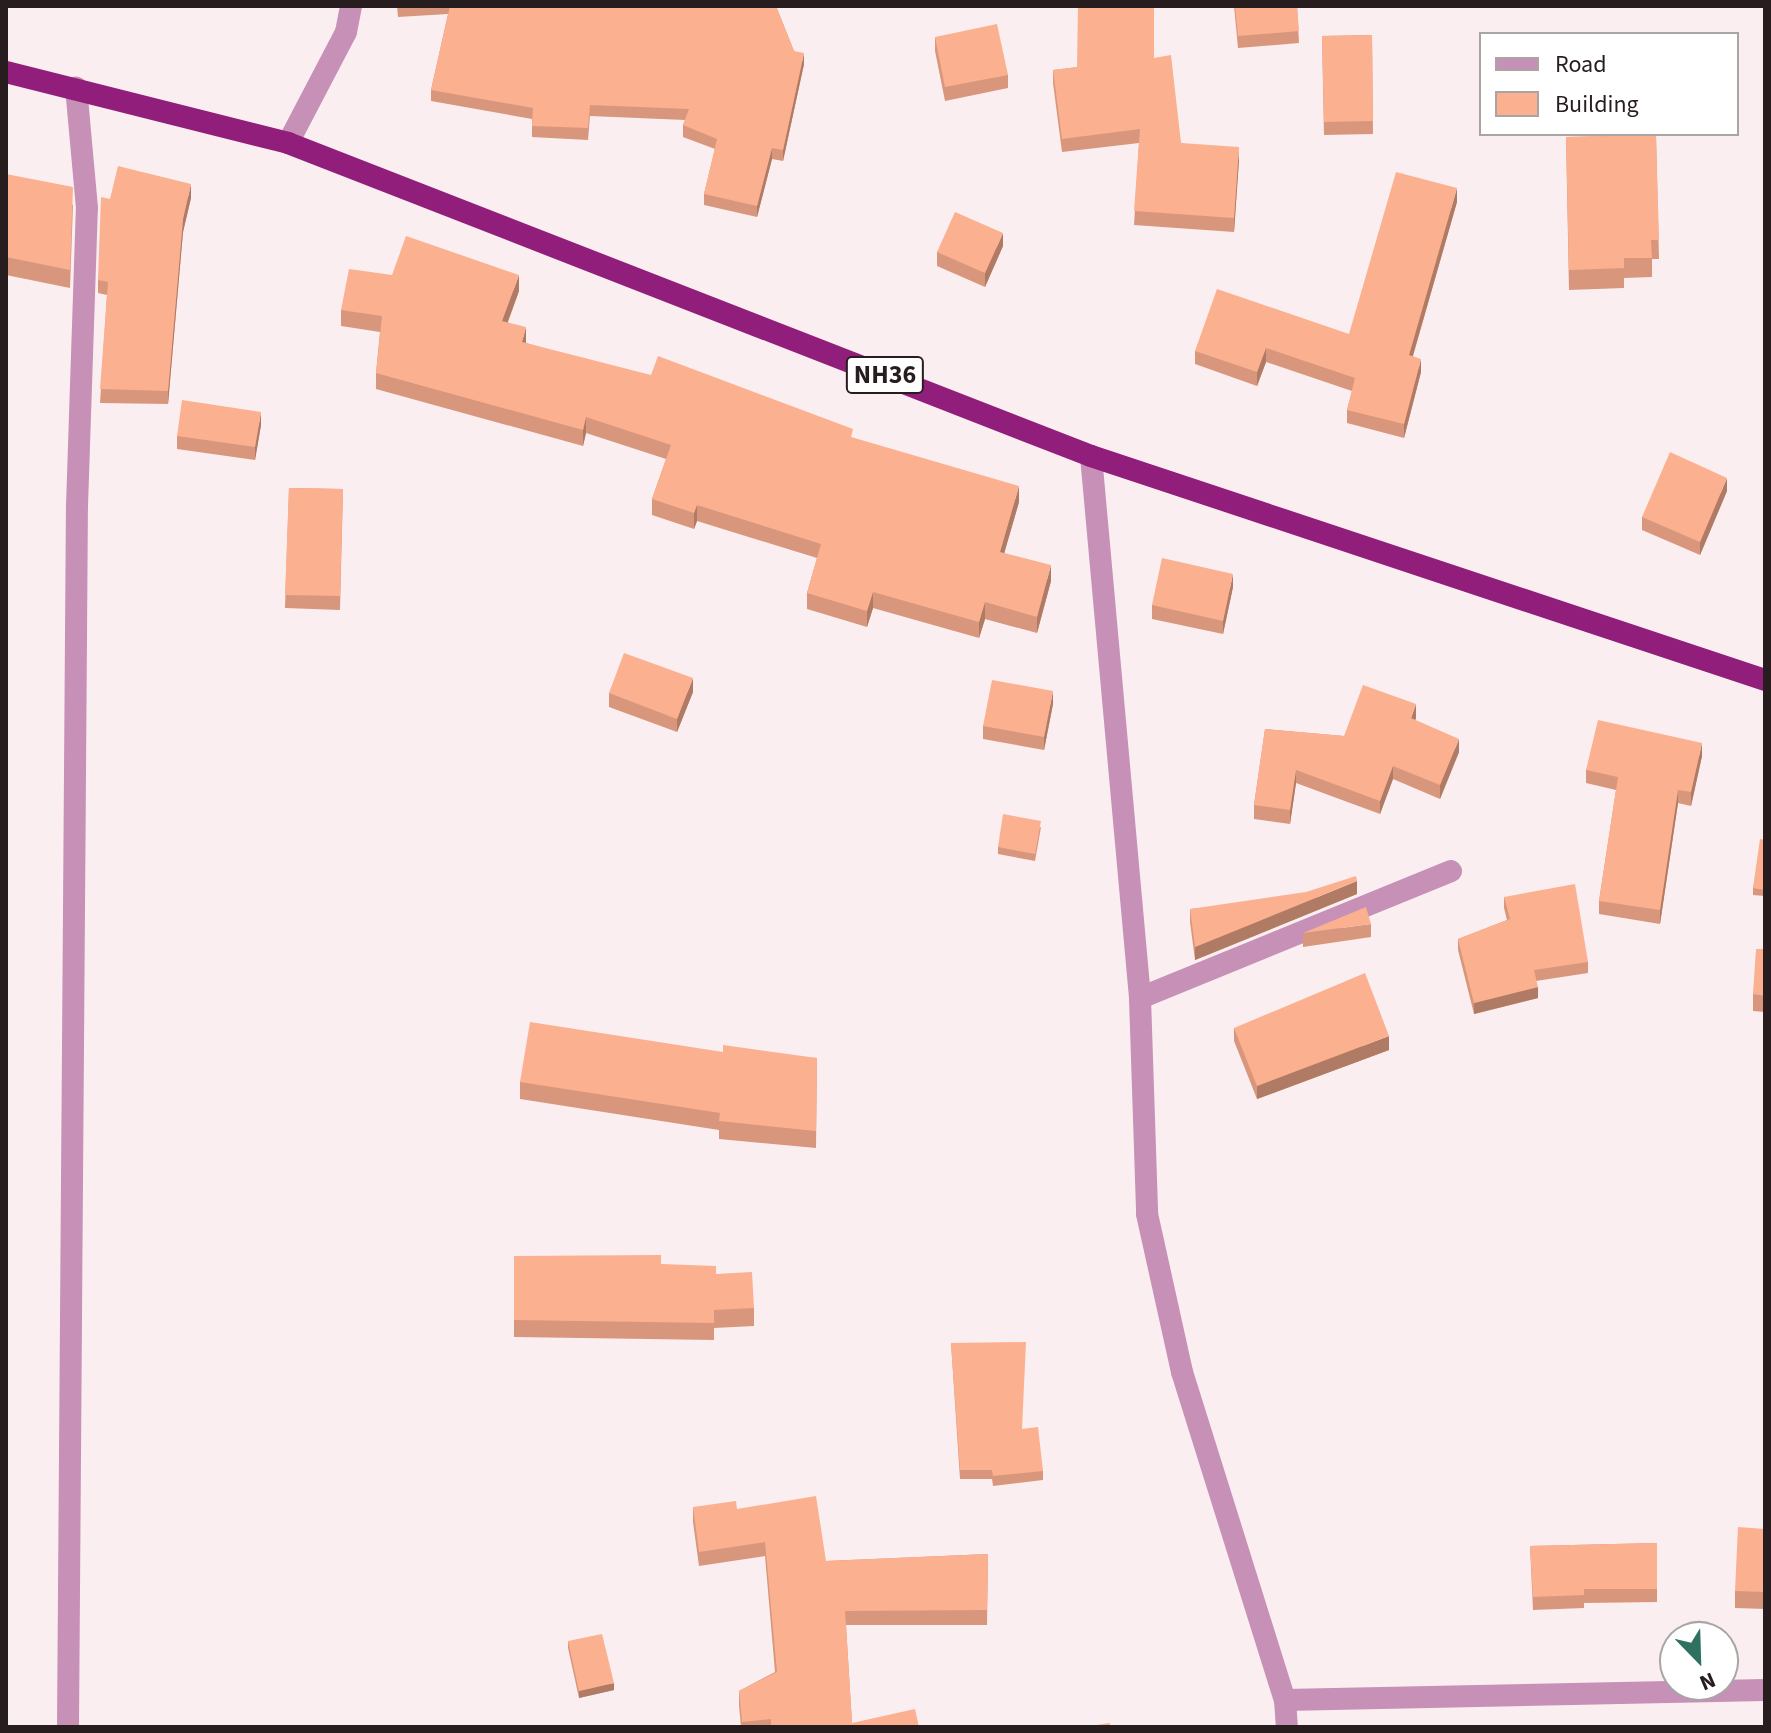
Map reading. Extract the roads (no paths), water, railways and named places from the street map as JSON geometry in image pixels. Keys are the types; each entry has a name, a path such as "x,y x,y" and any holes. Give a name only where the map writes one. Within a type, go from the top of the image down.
{"highway":[{"name":"NH36","path":"6,72 288,143 1091,456 1765,680"}],"street":[{"path":"288,143 346,32 351,6"},
{"path":"68,1727 77,522 87,208 76,88"},
{"path":"1091,456 1140,998 1147,1214 1182,1372 1285,1700 1287,1727"},
{"path":"1140,998 1451,871"},
{"path":"1285,1700 1765,1690"}]}
